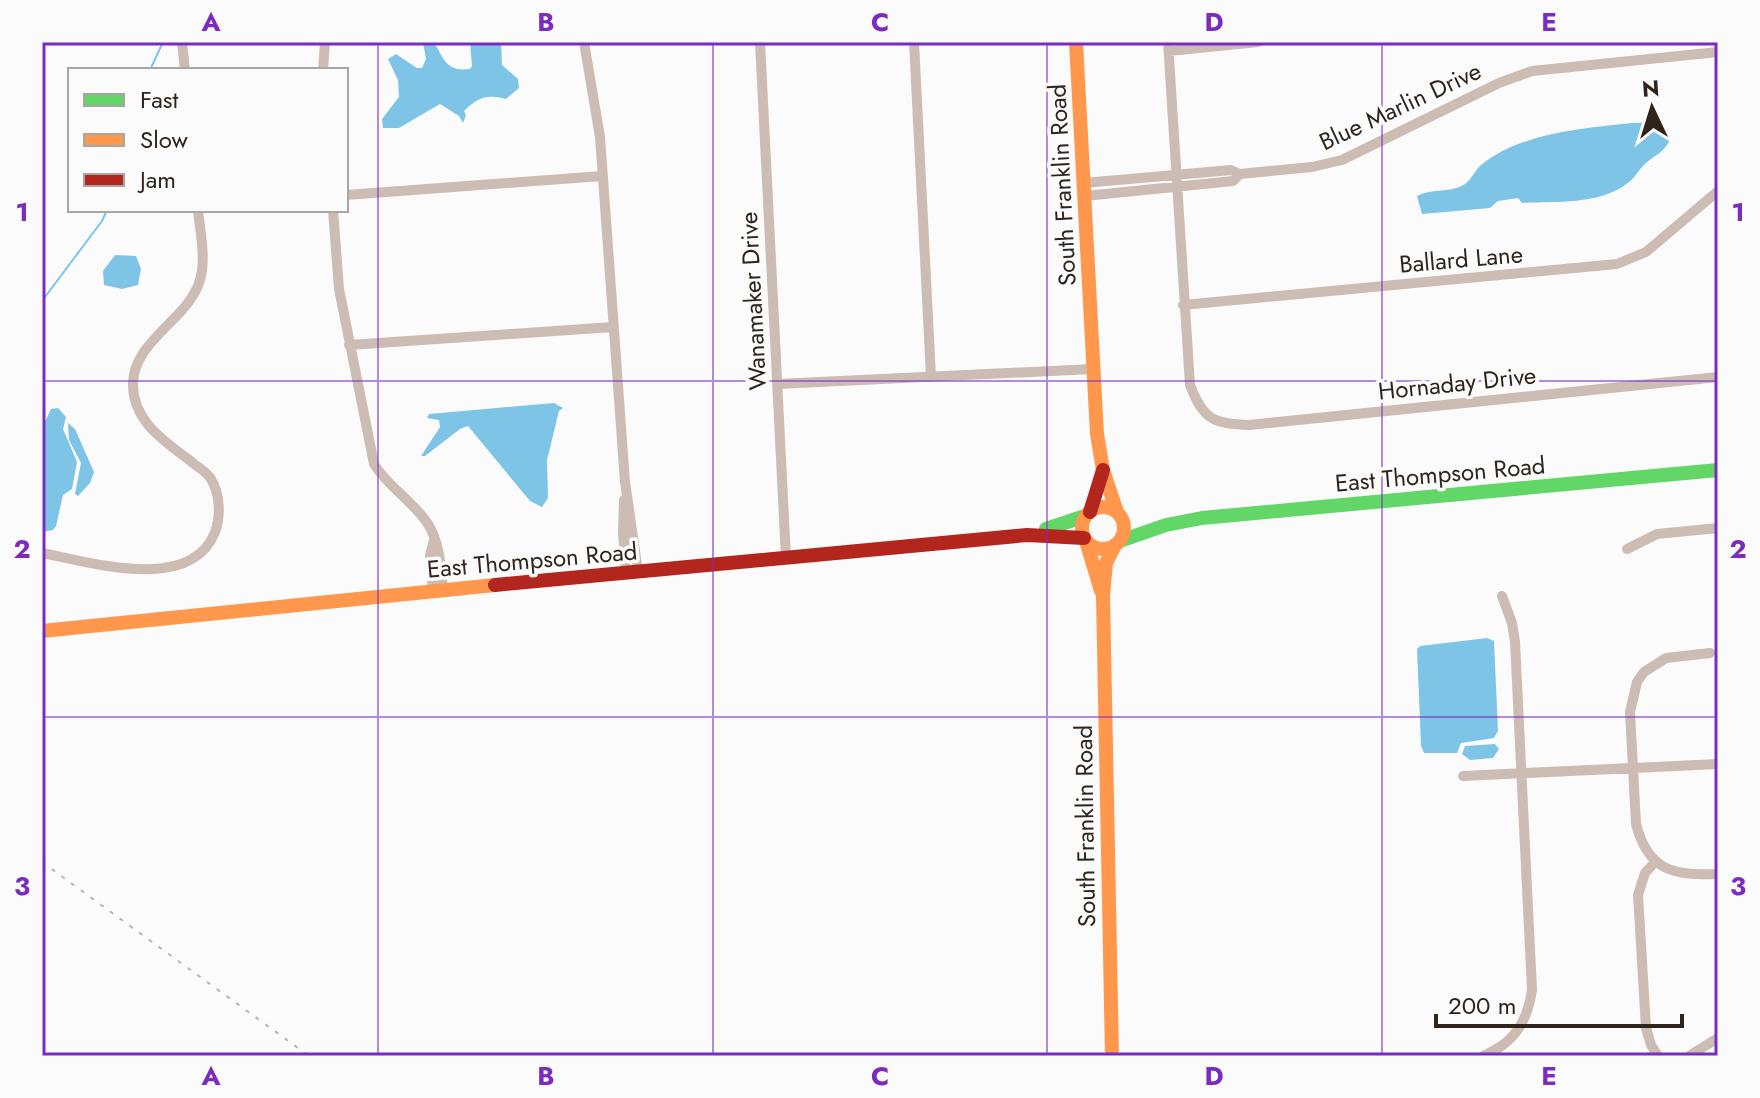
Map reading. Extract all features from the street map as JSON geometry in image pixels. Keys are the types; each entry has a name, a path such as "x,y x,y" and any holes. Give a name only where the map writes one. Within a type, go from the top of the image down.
{"main road":[{"name":"South Franklin Road","path":"1076,42 1097,434 1103,470 1119,514"},
{"name":"South Franklin Road","path":"1088,514 1097,496 1103,470"},
{"name":"East Thompson Road","path":"1117,543 1166,525 1218,517 1718,470"},
{"path":"1102,507 1119,514 1124,529 1117,543 1100,549 1085,539 1082,525 1088,514 1102,507"},
{"name":"East Thompson Road","path":"1027,535 1088,514"},
{"name":"East Thompson Road","path":"1119,514 1139,523 1166,525"},
{"name":"East Thompson Road","path":"42,631 1027,535 1085,539"},
{"name":"South Franklin Road","path":"1085,539 1103,595"},
{"name":"South Franklin Road","path":"1112,1056 1103,595 1106,563 1117,543"}],"street":[{"path":"182,42 185,68"},
{"path":"323,68 325,42"},
{"path":"584,42 597,118 625,482 623,532 632,573"},
{"name":"Wanamaker Drive","path":"760,42 786,558"},
{"path":"914,42 931,377"},
{"path":"1183,305 1168,47 1258,42"},
{"name":"Blue Marlin Drive","path":"1085,189 1176,181 1233,181 1240,174 1312,167 1342,160 1499,83 1532,71 1718,52"},
{"path":"348,195 602,176"},
{"name":"Ballard Lane","path":"1183,305 1617,264 1642,255 1718,191"},
{"path":"42,553 148,570 186,563 211,541 218,525 219,507 210,477 147,425 134,397 133,380 143,354 193,296 199,284 202,268 198,212"},
{"path":"333,212 339,289 374,464 383,478 428,523 434,540 430,555 438,591"},
{"name":"Hornaday Drive","path":"1183,305 1190,385 1203,413 1216,421 1249,425 1718,377"},
{"path":"349,345 613,327"},
{"path":"777,384 1093,369"},
{"path":"1627,549 1657,534 1718,528"},
{"path":"1483,1056 1516,1035 1528,1013 1532,990 1515,642 1502,596"},
{"path":"1710,653 1666,658 1644,672 1637,682 1630,712 1636,824 1640,840 1655,862 1678,873 1718,874"},
{"path":"1463,776 1718,764"},
{"path":"1655,862 1645,873 1638,895 1646,1028 1658,1056"},
{"path":"1689,1056 1718,1038"}],"water":[{"path":"423,42 434,42 451,67 470,69 470,42 501,42 502,65 518,79 519,88 506,99 488,97 474,103 464,111 463,123 459,116 440,104 399,128 383,128 382,119 399,97 398,80 388,59 396,54 422,68 426,59"},
{"path":"1632,123 1660,125 1671,137 1664,149 1631,180 1614,191 1576,201 1522,203 1518,198 1498,201 1490,208 1422,214 1417,196 1460,187 1481,165 1514,146 1553,134"},
{"path":"115,255 136,256 141,269 138,285 122,289 104,285 103,271"},
{"path":"554,403 563,408 559,411 547,460 548,498 542,507 530,501 468,426 421,456 440,427 439,420 427,418 429,414"},
{"path":"58,408 66,417 63,429 77,462 72,489 63,495 56,526 53,530 42,532 42,428 51,409"},
{"path":"68,423 75,429 94,472 90,483 78,496 75,494 81,463 69,440"},
{"path":"1487,638 1494,641 1498,731 1494,738 1461,743 1457,753 1424,753 1421,746 1417,649 1420,646"},
{"path":"1495,744 1499,749 1493,758 1470,760 1462,754 1465,746"}],"waterway":[{"path":"151,68 163,42"},
{"path":"42,301 106,212"}],"railway":[{"path":"42,862 309,1056"}],"traffic: fast":[{"path":"1120,541 1166,525 1202,518 1718,470"},
{"path":"1046,529 1085,516"}],"traffic: slow":[{"path":"1076,42 1097,434 1103,470 1117,512"},
{"path":"1103,507 1118,513 1124,528 1118,543 1103,549 1088,543 1082,528 1088,513 1103,507"},
{"path":"1086,541 1101,591"},
{"path":"1112,1056 1103,595 1106,563 1115,545"},
{"path":"42,631 495,585"}],"traffic: jam":[{"path":"1090,512 1103,470"},
{"path":"495,585 1027,535 1084,538"}]}
